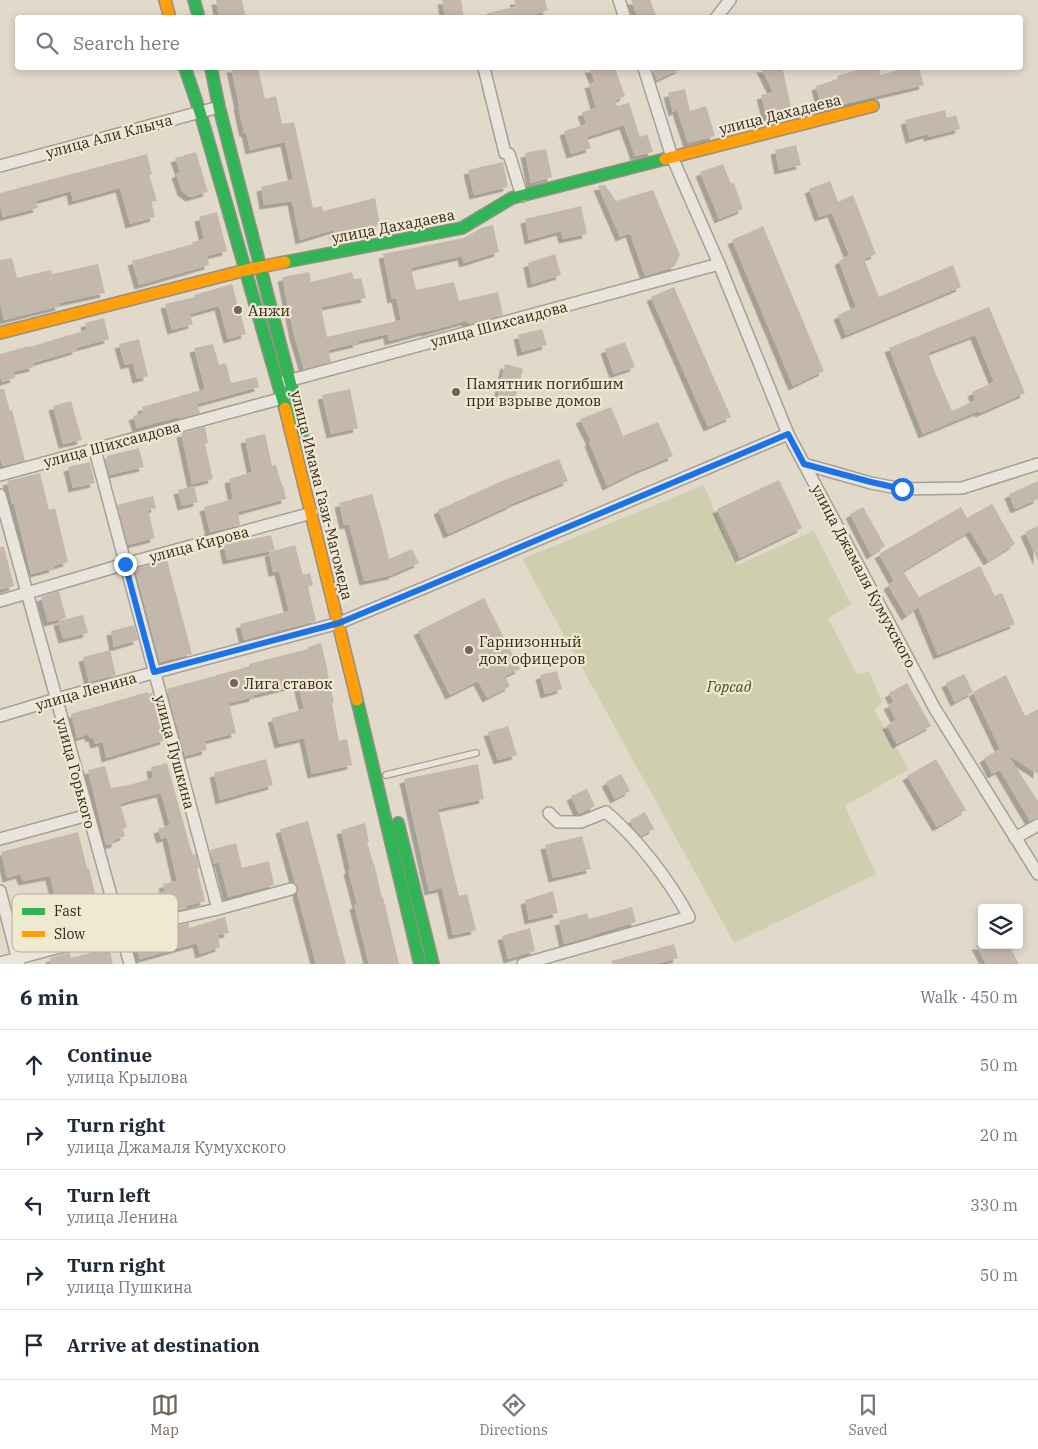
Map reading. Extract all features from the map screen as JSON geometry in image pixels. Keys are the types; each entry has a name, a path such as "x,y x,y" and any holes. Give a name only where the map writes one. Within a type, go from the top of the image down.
{"main road":[{"path":"165,0 169,15"},
{"path":"194,0 198,15"},
{"name":"улица Имама Гази-Магомеда","path":"186,70 200,112 246,270 285,381 283,398 312,513 343,621 420,964"},
{"path":"210,70 285,381 306,447"},
{"name":"улица Дахадаева","path":"0,332 246,270 462,228 512,198 873,106"},
{"path":"311,466 343,621 391,794"},
{"path":"396,812 433,964"}],"street":[{"path":"619,0 624,15"},
{"path":"718,15 730,0"},
{"path":"485,70 506,153 509,154 522,196"},
{"name":"улица Джамаля Кумухского","path":"645,70 672,157 719,264 788,434 935,709 1038,874"},
{"name":"улица Али Клыча","path":"0,166 219,107"},
{"name":"улица Шихсаидова","path":"285,381 719,264"},
{"name":"улица Шихсаидова","path":"0,474 283,398"},
{"name":"улица Ленина","path":"0,716 343,621 435,584 788,434"},
{"name":"улица Пушкина","path":"95,450 218,908"},
{"path":"804,464 902,489 962,488 1038,464"},
{"name":"улица Горького","path":"0,495 110,894"},
{"name":"улица Кирова","path":"0,601 125,564 312,513"},
{"path":"522,964 689,917 675,892 650,859 621,825 606,812 581,822 558,822 549,813"},
{"path":"0,839 88,815"},
{"path":"1015,838 1038,825"},
{"path":"178,917 291,889"},
{"path":"0,891 12,938"},
{"path":"0,963 18,961 49,952"},
{"name":"улица Горького","path":"126,952 130,964"}],"lane":[{"path":"386,775 476,753"}],"green space":[{"name":"Горсад","path":"704,485 737,565 814,531 851,604 828,618 857,674 869,671 882,702 874,710 909,769 845,806 876,874 734,943 522,559"}],"building":[{"path":"216,0 242,0 245,15 218,15"},
{"path":"442,0 461,0 464,15 444,15"},
{"path":"514,0 545,0 548,10 534,15 486,15 516,6"},
{"path":"631,0 650,0 656,15 637,15"},
{"path":"231,70 258,70 265,99 276,96 282,124 294,122 313,208 322,206 323,211 375,198 380,225 334,235 333,230 300,240 292,201 264,205 261,187 293,179 285,142 250,150 246,132 244,133"},
{"path":"590,70 616,70 625,96 615,101 617,106 629,103 640,137 647,134 653,152 635,156 624,125 587,137 591,148 571,154 564,131 586,124 582,112 596,108 589,84 595,82"},
{"path":"653,70 678,70 657,80"},
{"path":"762,70 782,70 793,116 768,122 761,95 773,92"},
{"path":"858,70 879,70 880,75 899,70 920,70 924,85 822,109 816,86 838,79 837,76"},
{"path":"685,89 690,111 706,106 715,136 688,143 677,110 673,112 668,93"},
{"path":"945,110 947,118 956,115 960,129 928,137 928,134 910,139 905,120"},
{"path":"796,145 801,165 779,170 775,150"},
{"path":"546,149 552,177 531,183 525,153"},
{"path":"196,152 208,192 190,197 182,191 176,174 180,172 175,158"},
{"path":"147,154 152,174 149,175 157,201 151,202 155,217 130,224 120,188 73,201 71,191 36,201 38,208 3,217 0,193"},
{"path":"503,162 508,187 474,195 468,170"},
{"path":"723,164 731,184 734,183 743,209 719,219 700,172"},
{"path":"830,181 838,202 853,195 876,254 864,259 879,297 953,265 961,287 846,335 838,315 856,307 839,261 849,255 832,213 819,217 809,189"},
{"path":"605,185 616,201 653,190 680,255 674,267 645,276 630,233 620,237 598,186"},
{"path":"581,206 587,234 563,239 561,231 529,240 525,219"},
{"path":"217,212 227,251 207,256 209,265 139,285 132,261 193,244 192,242 204,239 199,217"},
{"path":"493,225 499,252 464,263 462,256 411,268 416,290 454,282 459,301 498,292 503,315 471,324 465,321 389,341 388,334 357,341 358,343 328,350 331,362 304,369 294,335 282,277 309,272 311,282 352,272 354,279 361,278 366,298 321,307 327,337 401,320 396,298 392,299 383,254 464,238 481,228"},
{"path":"763,226 824,371 793,386 732,240"},
{"path":"555,254 561,275 532,284 528,263"},
{"path":"12,258 17,278 51,270 52,274 98,264 105,293 59,303 60,306 4,320 0,302 0,260"},
{"path":"232,284 246,334 228,339 219,306 190,314 193,324 172,330 165,304 195,297 194,295"},
{"path":"674,287 731,417 708,427 651,297"},
{"path":"989,307 1025,393 980,413 979,411 923,434 889,348","holes":["975,335 994,382 972,392 975,400 952,411 928,353"]},
{"path":"104,318 109,339 33,363 34,367 13,372 15,378 2,382 0,354 87,330 85,323"},
{"path":"542,329 547,345 522,352 518,335"},
{"path":"139,339 148,376 137,379 133,363 125,365 119,344"},
{"path":"625,342 635,367 614,374 605,349"},
{"path":"213,344 219,365 226,363 231,383 257,377 259,387 197,404 200,413 137,428 133,416 143,413 142,407 205,389 194,348"},
{"path":"505,364 523,369 515,399 498,395"},
{"path":"0,389 4,389 10,411 12,410 25,461 3,466 0,458"},
{"path":"350,389 358,428 331,434 322,395"},
{"path":"71,401 82,440 63,444 53,406"},
{"path":"611,407 623,436 658,422 673,456 607,486 589,442 591,441 580,419"},
{"path":"205,427 208,443 205,444 213,479 192,484 181,433"},
{"path":"265,434 272,466 276,465 286,499 238,512 240,525 210,532 204,507 233,499 229,479 252,472 245,439"},
{"path":"139,448 144,467 109,475 105,459 107,456"},
{"path":"559,459 568,481 511,504 448,534 438,510 502,481"},
{"path":"90,462 95,483 73,488 68,467"},
{"path":"40,473 49,510 55,508 68,562 31,574 7,481"},
{"path":"779,480 802,528 740,558 717,509"},
{"path":"1038,481 1038,499 1015,509 1009,494"},
{"path":"194,486 198,502 182,506 178,490"},
{"path":"372,494 389,559 412,549 419,563 393,575 364,581 349,524 344,525 339,503"},
{"path":"153,496 156,508 148,510 155,538 128,545 117,505"},
{"path":"992,504 1015,544 988,561 970,531 903,571 919,597 980,566 995,596 1002,593 1015,624 938,655 918,607 906,616 888,585 894,581 879,554 961,507 967,518"},
{"path":"863,507 885,546 871,555 850,514"},
{"path":"1038,526 1038,561 1025,532"},
{"path":"271,535 275,550 227,560 224,545"},
{"path":"295,545 303,575 310,573 313,585 308,587 316,621 244,640 240,624 289,611 279,571 273,572 269,552"},
{"path":"0,547 4,547 14,586 0,590"},
{"path":"167,560 192,654 160,662 135,569"},
{"path":"59,591 66,618 48,622 41,597"},
{"name":"Гарнизонный дом офицеров","path":"484,598 520,669 505,676 510,686 487,698 478,681 450,695 418,631"},
{"path":"83,615 88,633 63,639 58,621"},
{"path":"134,625 138,640 114,647 111,631"},
{"path":"321,643 334,703 332,703 339,741 347,739 352,765 312,774 304,738 279,744 272,718 304,709 298,684 229,703 236,733 205,741 207,750 185,756 167,689 250,666 249,664 308,649 308,647"},
{"path":"110,650 116,675 89,682 83,657"},
{"path":"557,671 562,689 545,694 540,675"},
{"path":"964,674 973,692 955,702 946,683"},
{"path":"1006,675 1025,716 1038,709 1038,774 1008,755 1038,801 1038,817 1030,821 1000,770 992,774 984,758 1000,749 973,692"},
{"path":"907,683 931,726 897,744 887,725 896,720 888,705 894,702 889,693"},
{"path":"148,692 148,694 152,693 165,740 106,758 103,742 95,744 93,737 90,738 89,734 77,738 71,714"},
{"path":"508,726 517,755 498,760 488,732"},
{"path":"266,759 273,785 220,800 214,773"},
{"path":"936,759 966,810 937,827 907,776"},
{"path":"167,763 190,847 193,855 196,854 199,868 197,869 205,901 186,906 187,908 178,910 178,894 157,893 165,891 163,884 177,881 167,837 161,839 158,829 170,825 161,793 120,804 127,827 123,829 125,836 116,839 116,843 106,845 88,770 105,766 111,788 153,778 151,767"},
{"path":"478,764 484,799 438,809 459,896 467,894 476,930 453,935 442,888 429,891 404,779"},
{"path":"621,774 630,791 615,799 606,782"},
{"path":"587,789 595,806 579,814 571,796"},
{"path":"645,812 654,829 641,836 634,829 630,820"},
{"path":"308,821 346,964 316,964 297,893 298,888 280,829"},
{"path":"365,823 369,842 367,842 383,897 399,964 369,964 354,905 357,904 348,870 350,869 341,830"},
{"path":"78,832 95,894 54,894 50,876 23,881 20,874 7,878 1,852"},
{"path":"582,836 591,869 553,878 545,845"},
{"path":"236,843 242,868 269,861 274,885 228,897 219,862 214,864 210,850"},
{"path":"553,891 558,913 529,920 525,900"},
{"path":"632,907 636,922 564,944 559,921 587,913 589,919"},
{"path":"225,917 229,933 218,935 220,947 200,954 197,943 178,948 178,926 189,923 189,928"},
{"path":"530,928 535,951 508,959 502,936"},
{"path":"674,944 678,958 656,964 612,964 611,961"},
{"path":"978,949 1011,949 1019,964 986,964"},
{"path":"70,952 71,958 94,952 110,952 113,964 51,964 50,958"},
{"path":"138,952 165,952 140,959"}],"traffic: fast":[{"path":"194,0 198,15"},
{"path":"186,70 200,112 285,408"},
{"path":"211,70 219,107 303,432"},
{"path":"285,262 462,228 512,198 665,159"},
{"path":"357,700 420,964"},
{"path":"398,823 433,964"}],"traffic: slow":[{"path":"165,0 169,15"},
{"path":"665,159 873,106"},
{"path":"0,333 246,270 285,262"},
{"path":"285,408 357,700"}],"place":[{"name":"Анжи","path":"238,310"},
{"name":"Памятник погибшим при взрыве домов","path":"456,392"},
{"name":"Гарнизонный дом офицеров","path":"469,650"},
{"name":"Лига ставок","path":"234,683"}],"route":[{"path":"125,564 154,672 339,623 788,434 804,464 902,489"}]}
